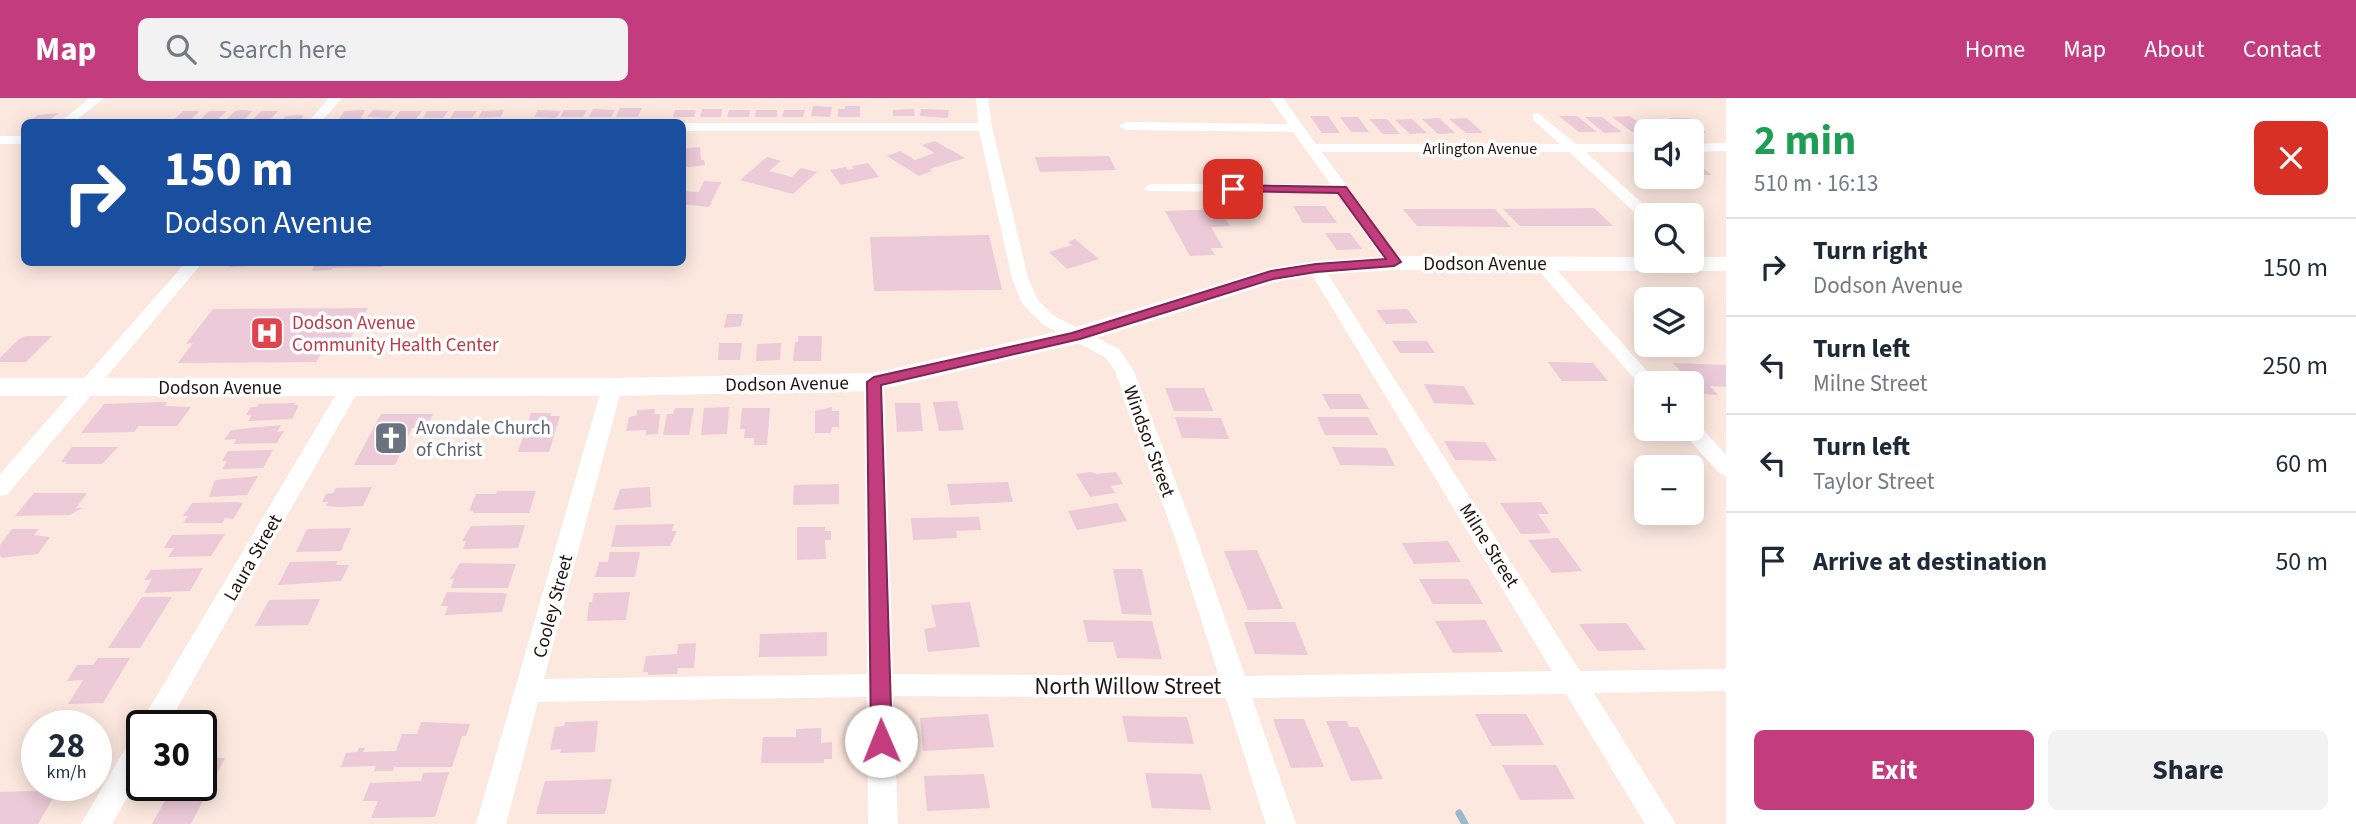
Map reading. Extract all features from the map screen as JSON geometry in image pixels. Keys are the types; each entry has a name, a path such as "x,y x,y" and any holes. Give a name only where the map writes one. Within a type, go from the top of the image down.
{"main road":[{"name":"Dodson Avenue","path":"1704,261 1726,264"},
{"name":"Dodson Avenue","path":"0,387 612,387 874,382 1075,336 1271,275 1316,268 1394,262 1542,264 1634,262"}],"street":[{"path":"70,119 98,98"},
{"path":"317,119 336,98"},
{"name":"Windsor Street","path":"982,98 985,127 1020,278 1030,302 1048,320 1112,353 1125,371 1188,544 1281,824"},
{"path":"1276,98 1394,262"},
{"path":"1538,117 1634,203"},
{"path":"1126,126 1297,128"},
{"path":"686,127 985,127"},
{"path":"0,140 21,139"},
{"path":"1704,148 1726,147"},
{"name":"Arlington Avenue","path":"1313,148 1634,148"},
{"path":"1151,188 1342,189"},
{"path":"1542,264 1638,371"},
{"path":"0,488 192,266"},
{"name":"Milne Street","path":"1316,268 1661,824"},
{"path":"874,382 883,824"},
{"name":"Cooley Street","path":"491,824 612,387"},
{"name":"Laura Street","path":"162,710 350,388"},
{"path":"1701,441 1726,468"},
{"name":"North Willow Street","path":"529,691 881,685 1236,687 1726,680"},
{"path":"96,824 126,773"}],"building":[{"path":"813,106 832,107 830,117 811,116"},
{"path":"845,106 860,106 860,117 838,117 838,109 845,109"},
{"path":"620,108 642,108 638,117 616,117"},
{"path":"593,109 615,110 611,117 589,117"},
{"path":"702,109 722,109 721,117 700,117"},
{"path":"914,109 915,116 893,116 893,110"},
{"path":"921,109 949,110 948,118 920,116"},
{"path":"365,110 360,119 339,119 344,111"},
{"path":"373,110 394,111 388,118 367,117"},
{"path":"504,110 501,117 478,118 482,111"},
{"path":"538,110 561,111 556,118 534,117"},
{"path":"564,110 587,110 583,117 560,117"},
{"path":"675,110 696,110 694,117 673,117"},
{"path":"729,110 750,110 749,117 727,117"},
{"path":"756,110 777,110 777,117 755,117"},
{"path":"784,110 805,110 803,117 782,117"},
{"path":"183,111 200,111 191,119 174,119"},
{"path":"209,111 227,111 218,119 201,119"},
{"path":"235,111 253,111 244,119 227,119"},
{"path":"261,111 278,111 271,119 253,119"},
{"path":"400,111 422,111 416,119 394,119"},
{"path":"427,111 448,111 443,118 423,118"},
{"path":"455,111 477,111 472,118 450,118"},
{"path":"59,113 50,119 32,119 38,115"},
{"path":"286,116 304,116 301,119 283,119"},
{"path":"1310,116 1328,116 1340,133 1322,133"},
{"path":"1559,116 1577,116 1597,132 1579,132"},
{"path":"1630,116 1634,119 1634,132 1632,132 1612,117"},
{"path":"1340,117 1358,117 1369,132 1351,132"},
{"path":"1585,117 1602,117 1622,132 1604,133"},
{"path":"1439,118 1455,133 1438,134 1422,119"},
{"path":"1467,118 1483,133 1466,133 1449,119"},
{"path":"1369,119 1387,119 1400,134 1383,134"},
{"path":"1412,119 1427,133 1410,134 1395,120"},
{"path":"935,141 965,158 930,169 932,171 919,176 887,156 900,151 915,160 934,153 922,145"},
{"path":"700,147 701,160 704,160 705,165 686,167 686,149"},
{"path":"1109,156 1116,170 1040,172 1035,157"},
{"path":"767,157 781,161 769,171 792,177 801,168 817,172 793,194 740,180"},
{"path":"868,163 879,177 841,185 830,170 846,167 848,170 854,169 852,166"},
{"path":"704,181 721,182 709,207 686,204 686,191 699,192"},
{"path":"1293,206 1325,206 1337,223 1303,223"},
{"path":"1594,208 1613,226 1520,226 1503,209"},
{"path":"1219,209 1230,226 1211,227 1223,248 1211,248 1215,255 1190,256 1165,211"},
{"path":"1403,209 1495,209 1511,227 1417,226"},
{"path":"1325,233 1350,233 1362,249 1337,250"},
{"path":"989,235 1002,290 874,291 870,237"},
{"path":"1075,239 1099,259 1067,269 1049,252 1072,245 1068,242"},
{"path":"314,266 383,266 333,268 312,271"},
{"path":"368,308 346,345 327,345 316,362 178,363 193,343 186,344 213,309"},
{"path":"1407,309 1418,323 1386,324 1376,310"},
{"path":"727,314 743,314 741,326 724,328"},
{"path":"26,336 52,336 26,362 0,362 0,358 19,339"},
{"path":"798,336 822,336 821,361 793,361"},
{"path":"1392,341 1427,341 1435,353 1400,353"},
{"path":"719,343 742,343 740,360 718,360"},
{"path":"781,343 780,360 756,361 757,344"},
{"path":"1548,362 1593,363 1608,381 1562,381"},
{"path":"1673,363 1726,365 1726,387 1710,386 1718,395 1704,394 1704,371 1680,371"},
{"path":"1424,384 1464,386 1475,405 1434,403"},
{"path":"1165,388 1204,388 1213,411 1174,411"},
{"path":"1322,394 1360,394 1369,409 1330,409"},
{"path":"957,401 964,430 939,431 933,402"},
{"path":"167,402 165,406 191,407 177,426 139,426 134,432 81,433 104,404"},
{"path":"295,403 294,405 299,405 292,419 248,421 252,415 246,415 251,407 257,407 259,404"},
{"path":"895,403 920,403 923,431 897,432"},
{"path":"729,407 727,434 701,435 704,408"},
{"path":"832,407 832,411 839,411 839,427 832,427 831,433 815,433 815,411"},
{"path":"675,408 694,408 689,435 663,435 667,414 673,414"},
{"path":"742,408 770,408 767,445 754,445 754,438 744,438 745,429 740,429"},
{"path":"655,409 654,414 660,414 658,434 646,435 646,430 626,431 629,417 637,415 637,410"},
{"path":"531,413 560,416 549,452 518,452"},
{"path":"381,414 433,414 426,428 412,428 395,465 354,465"},
{"path":"1175,417 1221,418 1229,439 1182,438"},
{"path":"1317,417 1368,417 1378,435 1325,435"},
{"path":"281,425 277,432 284,431 277,443 234,444 236,439 224,440 231,430"},
{"path":"1444,441 1485,442 1497,461 1455,460"},
{"path":"72,447 118,447 102,464 61,462"},
{"path":"1332,447 1386,448 1395,466 1340,465"},
{"path":"273,450 263,468 222,469 227,461 222,461 228,451"},
{"path":"1116,472 1123,484 1111,486 1115,493 1090,497 1076,474"},
{"path":"258,476 247,495 209,497 215,480"},
{"path":"1008,482 1013,502 951,505 947,484"},
{"path":"839,484 839,504 793,505 794,485"},
{"path":"372,487 363,506 326,506 328,502 322,502 326,494 333,493 336,488"},
{"path":"650,487 651,507 613,510 620,489"},
{"path":"497,491 536,491 529,513 469,511 476,494 496,494"},
{"path":"34,493 87,493 76,508 82,508 70,515 15,516"},
{"path":"1541,502 1549,514 1538,514 1551,533 1521,534 1500,503"},
{"path":"192,503 243,503 233,519 225,518 222,523 183,523 188,516 183,516"},
{"path":"1117,503 1127,521 1077,530 1068,511"},
{"path":"979,517 981,530 956,531 957,538 913,540 911,518"},
{"path":"674,524 672,531 677,531 670,546 611,547 616,525"},
{"path":"525,525 518,548 463,549 466,541 462,541 471,526"},
{"path":"797,527 825,527 825,531 831,531 831,540 825,540 826,559 797,560"},
{"path":"351,528 341,551 296,552 307,529"},
{"path":"12,529 39,529 34,535 50,537 38,554 0,558 0,545"},
{"path":"225,534 211,556 168,557 174,548 164,548 172,535"},
{"path":"1558,538 1582,571 1552,573 1528,540"},
{"path":"1448,541 1461,562 1414,564 1402,543"},
{"path":"1257,550 1283,609 1248,610 1224,551"},
{"path":"610,552 640,552 635,577 595,577 599,562 608,562"},
{"path":"338,561 336,565 349,565 341,581 278,585 290,562"},
{"path":"460,563 516,564 508,588 451,588 454,579 450,579"},
{"path":"203,568 190,591 144,593 152,579 144,580 151,570"},
{"path":"1113,569 1142,569 1152,615 1122,614"},
{"path":"1419,579 1468,579 1483,604 1433,604"},
{"path":"447,592 507,594 502,612 445,615 448,606 441,606"},
{"path":"630,592 626,620 587,621 589,602 592,602 594,593"},
{"path":"142,597 172,597 140,648 108,648"},
{"path":"320,599 308,625 255,626 269,600"},
{"path":"970,602 980,647 928,652 924,629 936,627 931,605"},
{"path":"1083,620 1152,621 1162,659 1117,658 1113,642 1088,642"},
{"path":"1485,620 1503,652 1453,653 1435,621"},
{"path":"1244,622 1295,622 1308,655 1255,654"},
{"path":"1626,623 1646,650 1598,651 1579,624"},
{"path":"827,632 827,656 759,657 760,634"},
{"path":"696,643 694,668 678,668 677,674 648,675 648,672 643,672 646,656 677,654 678,644"},
{"path":"98,658 130,658 103,703 68,704 83,680 67,681 77,665 93,665"},
{"path":"988,714 994,747 923,751 920,718"},
{"path":"1475,714 1526,714 1544,745 1492,746"},
{"path":"1122,716 1187,717 1194,744 1128,742"},
{"path":"1273,719 1304,719 1324,767 1291,768"},
{"path":"598,721 595,752 560,753 561,749 550,750 555,727 564,726 565,722"},
{"path":"1326,721 1347,721 1349,727 1358,727 1383,779 1351,781"},
{"path":"421,722 470,724 466,736 462,736 452,767 394,767 393,771 374,771 376,766 341,767 346,753 357,752 359,748 365,748 363,752 396,751 402,734 417,734"},
{"path":"821,728 821,743 832,742 832,759 824,759 824,763 761,763 763,737 796,737 796,729"},
{"path":"217,758 225,758 217,774"},
{"path":"1502,765 1556,765 1575,799 1520,800"},
{"path":"449,772 435,817 371,818 378,801 363,801 370,783 421,781 423,773"},
{"path":"1145,773 1202,774 1211,810 1152,808"},
{"path":"984,774 990,808 927,811 924,776"},
{"path":"612,779 605,814 536,814 545,781"},
{"path":"21,791 21,801 52,801 38,824 0,824 0,792"},
{"path":"165,801 203,801 191,824 152,824"}],"waterway":[{"path":"1459,813 1465,824"}],"place":[{"name":"Dodson Avenue Community Health Center","path":"267,333"},
{"name":"Avondale Church of Christ","path":"391,438"}],"route":[{"path":"881,741 874,382 1075,336 1271,275 1316,268 1394,262 1342,189 1233,189"}]}
